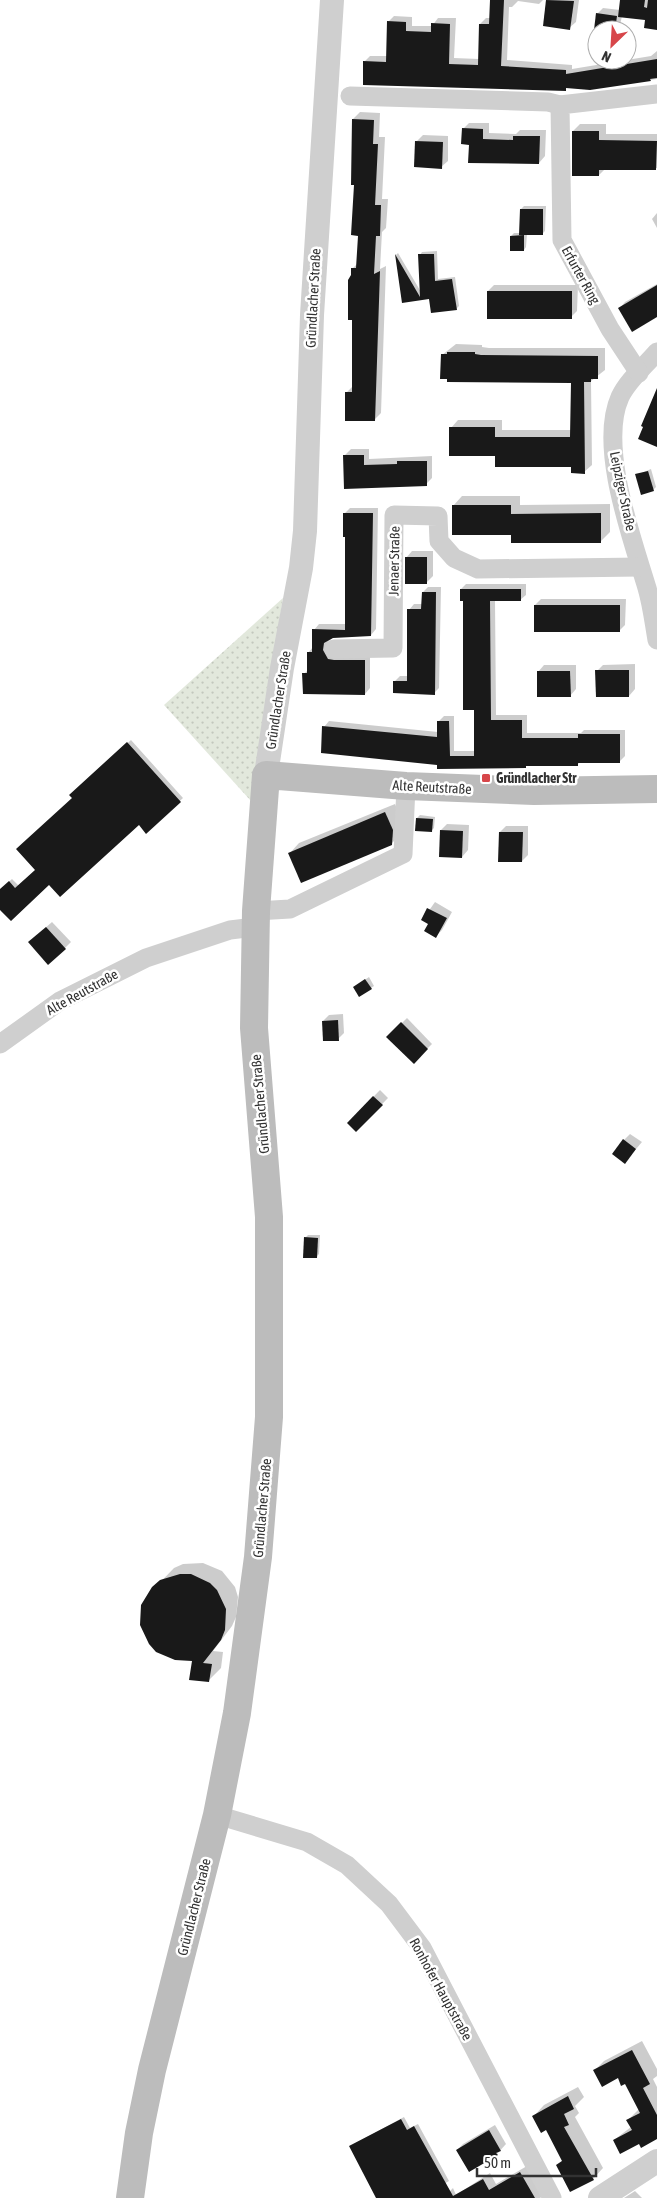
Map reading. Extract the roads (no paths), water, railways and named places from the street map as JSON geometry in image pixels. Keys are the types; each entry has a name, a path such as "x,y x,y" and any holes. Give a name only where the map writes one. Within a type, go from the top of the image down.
{"main road":[{"name":"Alte Reutstraße","path":"266,774 406,786 534,791 657,789"},
{"name":"Gründlacher Straße","path":"130,2198 139,2133 152,2070 217,1815 237,1713 257,1567 269,1417 269,1217 254,1028 256,919 266,774"}],"street":[{"name":"Gründlacher Straße","path":"266,774 282,668 301,568 305,531 312,315 332,0"},
{"path":"350,96 548,102 560,105 657,94"},
{"name":"Erfurter Ring","path":"560,105 562,240 610,328 639,372"},
{"name":"Leipziger Straße","path":"657,352 620,396 614,422 613,450 617,476 647,590 657,640"},
{"name":"Jenaer Straße","path":"334,648 393,648 394,515 438,516 439,541 454,558 478,568 640,567"},
{"name":"Alte Reutstraße","path":"0,1044 60,1001 146,958 290,909 403,854 406,786"},
{"name":"Ronhofer Hauptstraße","path":"217,1815 307,1842 347,1865 389,1904 422,1948 552,2198"},
{"path":"600,2198 657,2161"}],"place":[{"name":"Gründlacher Str","path":"486,778"}]}
